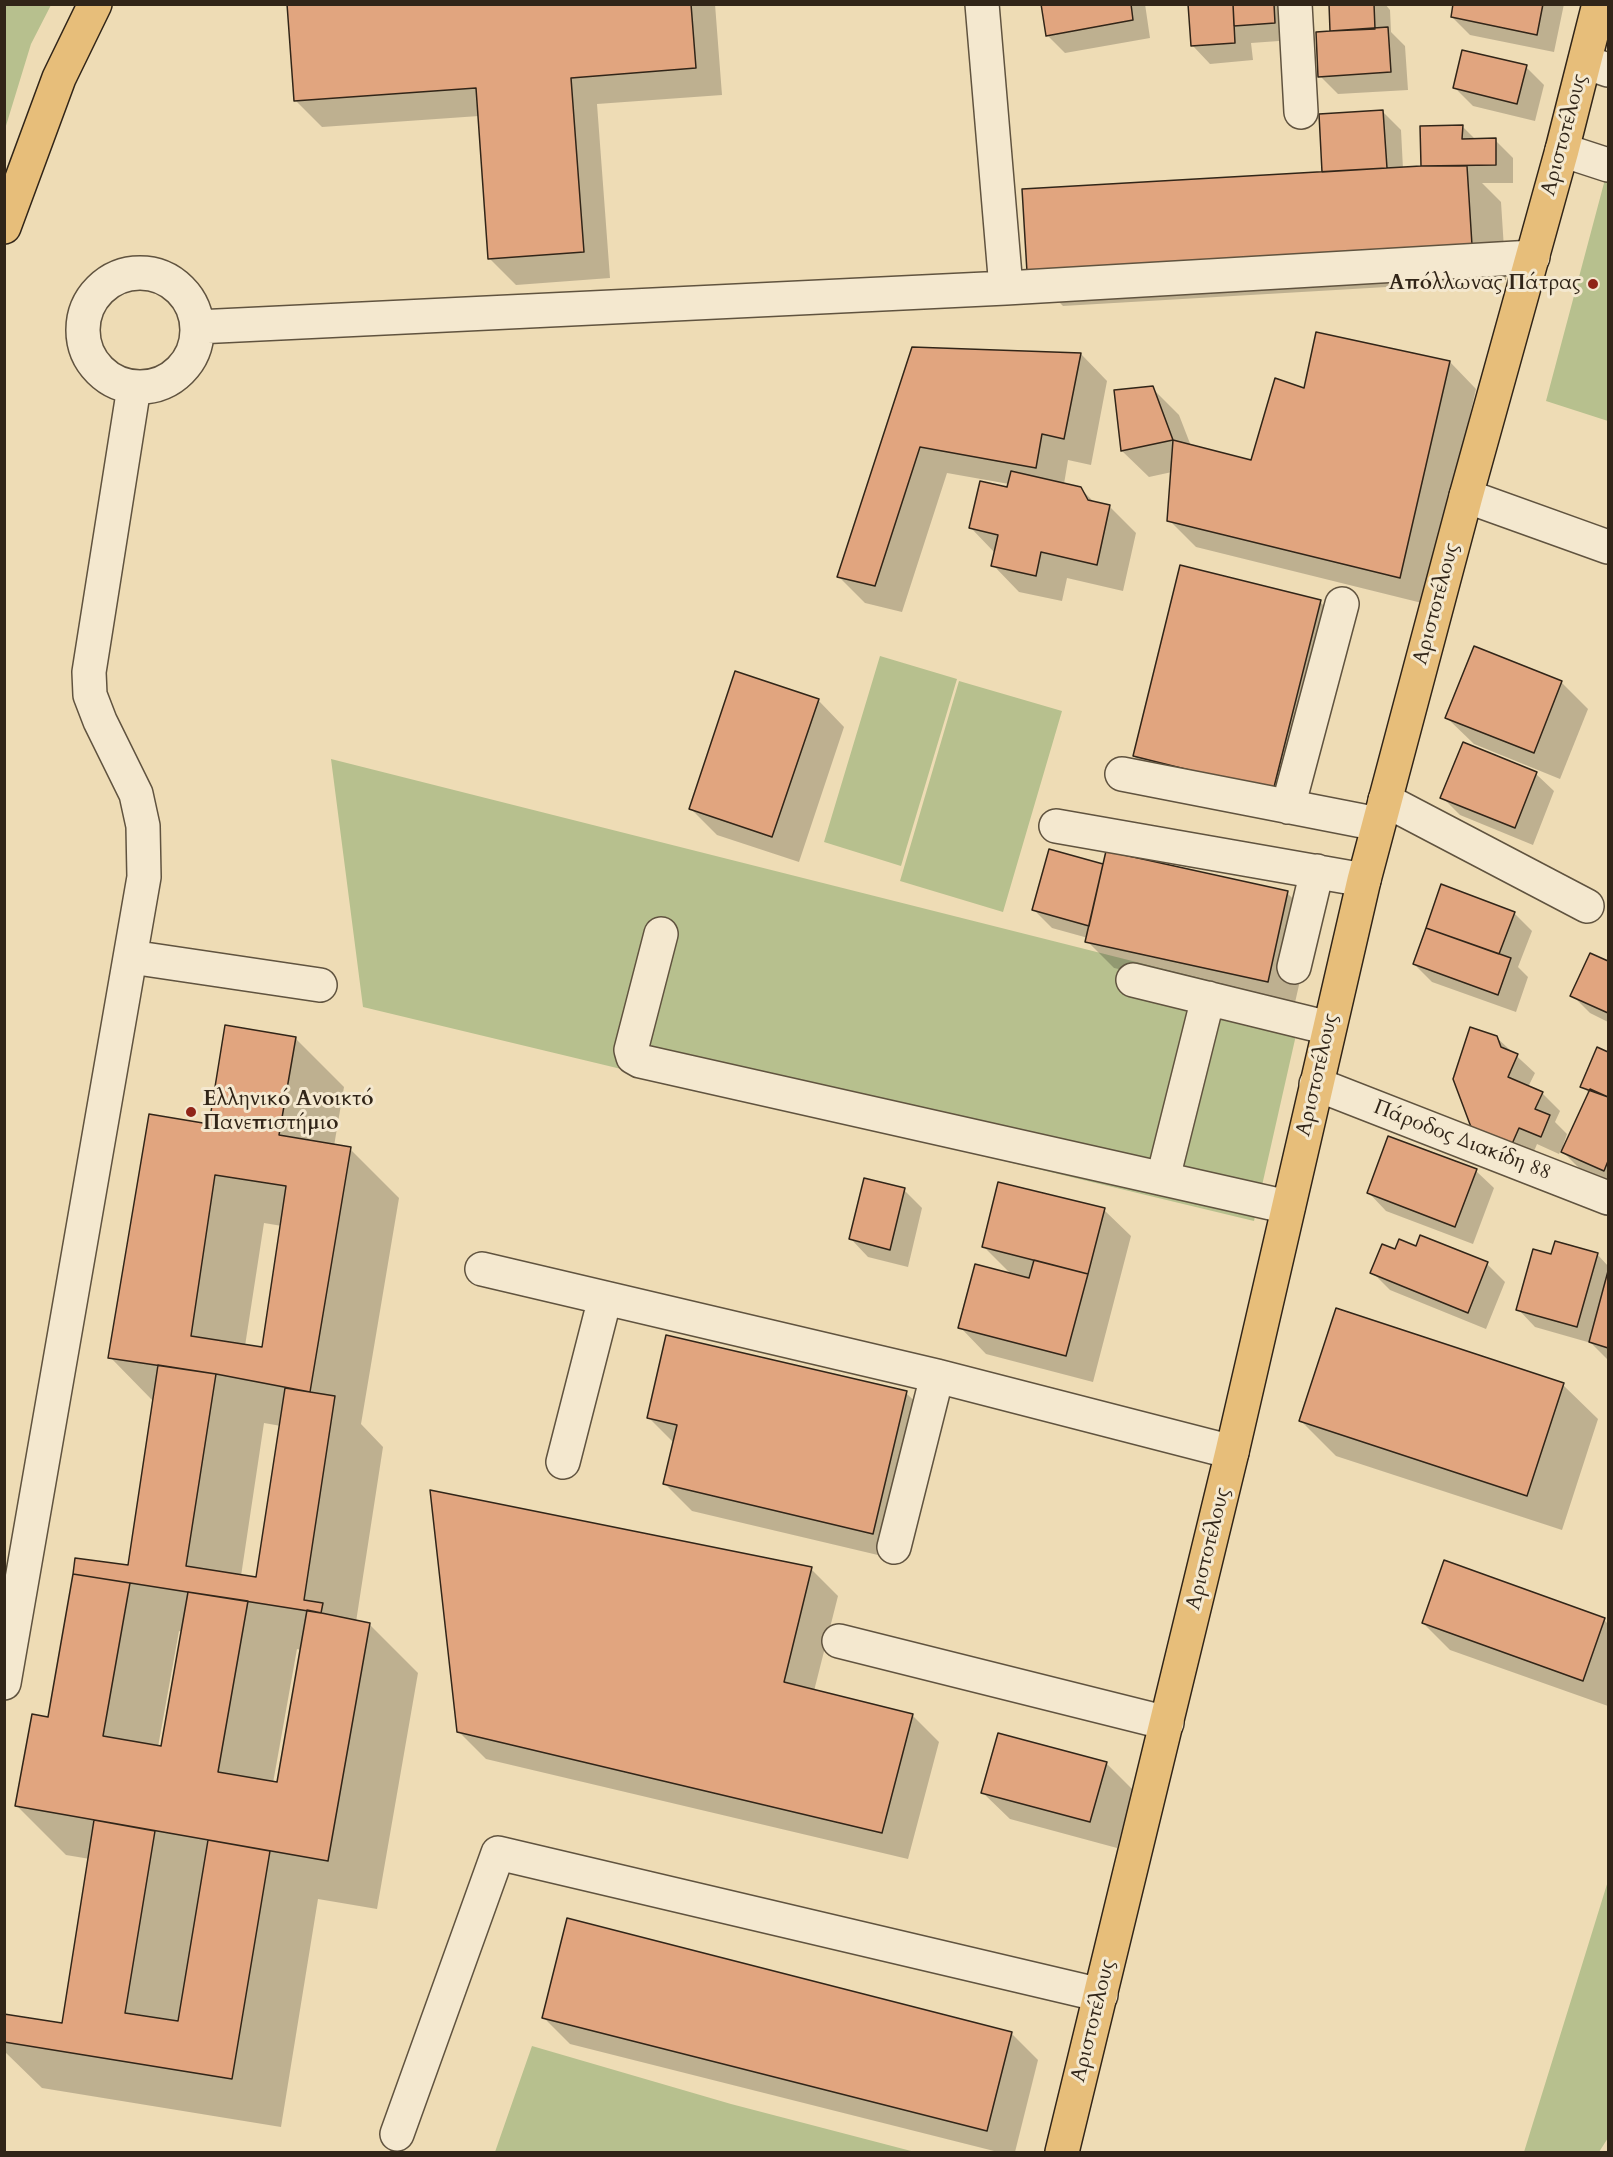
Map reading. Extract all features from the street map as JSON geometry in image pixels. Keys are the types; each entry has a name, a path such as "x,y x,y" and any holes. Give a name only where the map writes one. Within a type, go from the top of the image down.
{"main road":[{"path":"4,227 59,78 95,4"},
{"name":"Αριστοτέλους","path":"1062,2152 1232,1452 1381,812 1562,150 1597,66 1599,4"}],"street":[{"path":"982,4 1006,288"},
{"path":"1295,4 1300,112"},
{"path":"1562,150 1608,165"},
{"path":"198,327 1006,288 1533,257"},
{"path":"133,273 163,278 176,286 187,297 198,327 191,356 183,369 171,379 157,385 134,387 112,380 100,370 91,358 85,343 83,328 94,298 104,286 133,273"},
{"path":"4,1683 144,877 141,811 127,772 100,721 90,695 89,672 134,387"},
{"path":"1466,496 1608,547"},
{"path":"1288,807 1342,604"},
{"path":"1122,774 1288,807 1381,812 1587,906"},
{"path":"1056,826 1364,880"},
{"path":"1294,967 1317,871"},
{"path":"661,934 631,1050 633,1058 1288,1207"},
{"path":"130,957 320,986"},
{"path":"1133,980 1329,1028"},
{"path":"1163,1178 1208,998"},
{"name":"Πάροδος Διακίδη 88","path":"1317,1084 1608,1198"},
{"path":"482,1269 937,1376 1232,1452"},
{"path":"562,1462 605,1298"},
{"path":"894,1547 937,1376"},
{"path":"839,1641 1167,1723"},
{"path":"397,2134 498,1853 1101,1995"}],"green space":[{"path":"5,4 51,5 31,44 5,129"},
{"name":"Απόλλωνας Πάτρας","path":"1608,168 1608,421 1546,401"},
{"path":"880,656 957,679 901,866 824,842"},
{"path":"959,681 1062,711 1003,912 900,881"},
{"path":"331,759 1303,1004 1254,1221 363,1007"},
{"path":"1608,1881 1608,2138 1599,2152 1524,2152"},
{"path":"532,2046 731,2104 915,2152 495,2152"}],"building":[{"path":"287,4 691,4 696,68 571,78 584,252 488,259 476,88 294,101"},
{"path":"1041,4 1131,4 1133,20 1046,36"},
{"path":"1188,4 1233,4 1235,43 1191,46"},
{"path":"1233,4 1274,4 1275,23 1234,26"},
{"path":"1329,4 1374,4 1375,29 1330,31"},
{"path":"1453,4 1543,4 1537,35 1451,17"},
{"path":"1388,27 1391,72 1318,77 1316,32"},
{"path":"1462,50 1527,65 1517,104 1453,88"},
{"path":"1383,110 1387,168 1322,172 1319,114"},
{"path":"1463,125 1462,139 1496,138 1496,165 1421,166 1420,126"},
{"path":"1421,166 1467,166 1472,245 1027,272 1022,189"},
{"path":"1316,332 1450,361 1400,578 1167,521 1173,440 1251,460 1275,378 1304,388"},
{"path":"912,347 1081,353 1064,439 1042,434 1036,468 920,447 875,586 837,577"},
{"path":"1153,386 1173,440 1121,451 1114,390"},
{"path":"1011,471 1081,487 1088,500 1110,505 1097,565 1041,552 1036,576 991,566 998,535 969,528 980,481 1007,487"},
{"path":"1180,565 1321,600 1273,791 1133,756"},
{"path":"1474,646 1562,681 1534,753 1445,718"},
{"path":"735,671 819,699 772,837 689,809"},
{"path":"1463,742 1537,772 1515,828 1440,798"},
{"path":"1049,849 1103,864 1089,926 1032,910"},
{"path":"1106,851 1288,891 1268,982 1085,942"},
{"path":"1441,884 1515,912 1499,954 1426,928"},
{"path":"1426,928 1511,958 1498,995 1413,964"},
{"path":"1590,953 1608,961 1608,1013 1570,996"},
{"name":"Ελληνικό Ανοικτό Πανεπιστήμιο","path":"225,1025 296,1037 279,1135 351,1147 310,1392 216,1374 108,1358 149,1114 209,1124","holes":["215,1175 286,1186 262,1347 191,1336"]},
{"path":"1470,1027 1497,1036 1501,1047 1518,1054 1508,1077 1543,1092 1535,1109 1550,1115 1541,1137 1519,1128 1512,1144 1471,1127 1453,1079"},
{"path":"1597,1047 1608,1052 1608,1097 1580,1087"},
{"path":"1590,1089 1608,1097 1608,1161 1604,1171 1561,1152"},
{"path":"1388,1136 1477,1169 1455,1227 1367,1193"},
{"path":"864,1178 905,1188 890,1250 849,1239"},
{"path":"998,1182 1105,1208 1088,1274 982,1247"},
{"path":"1420,1235 1488,1262 1468,1313 1370,1273 1382,1244 1395,1249 1399,1239 1416,1246"},
{"path":"1555,1241 1598,1253 1577,1327 1516,1310 1533,1249 1551,1254"},
{"path":"1034,1260 1088,1274 1066,1356 958,1328 975,1264 1029,1278"},
{"path":"1608,1271 1608,1348 1589,1342"},
{"path":"1336,1308 1564,1383 1527,1496 1299,1421"},
{"path":"666,1335 907,1391 873,1534 663,1484 677,1425 647,1418"},
{"path":"158,1365 216,1374 186,1566 256,1577 285,1388 335,1396 304,1600 323,1603 321,1613 73,1574 75,1558 128,1565"},
{"path":"430,1490 812,1567 784,1682 913,1714 882,1833 457,1732"},
{"path":"1444,1560 1605,1618 1583,1681 1422,1623"},
{"path":"73,1574 130,1583 103,1736 161,1746 188,1592 248,1601 218,1772 277,1782 307,1610 370,1623 328,1861 15,1806 32,1714 48,1717"},
{"path":"998,1733 1107,1762 1090,1822 981,1793"},
{"path":"94,1820 155,1831 125,2013 178,2021 208,1840 270,1851 232,2079 4,2042 4,2014 62,2023"},
{"path":"567,1918 1012,2032 987,2131 542,2018"}],"place":[{"name":"Απόλλωνας Πάτρας","path":"1593,284"},
{"name":"Ελληνικό Ανοικτό Πανεπιστήμιο","path":"191,1112"}]}
